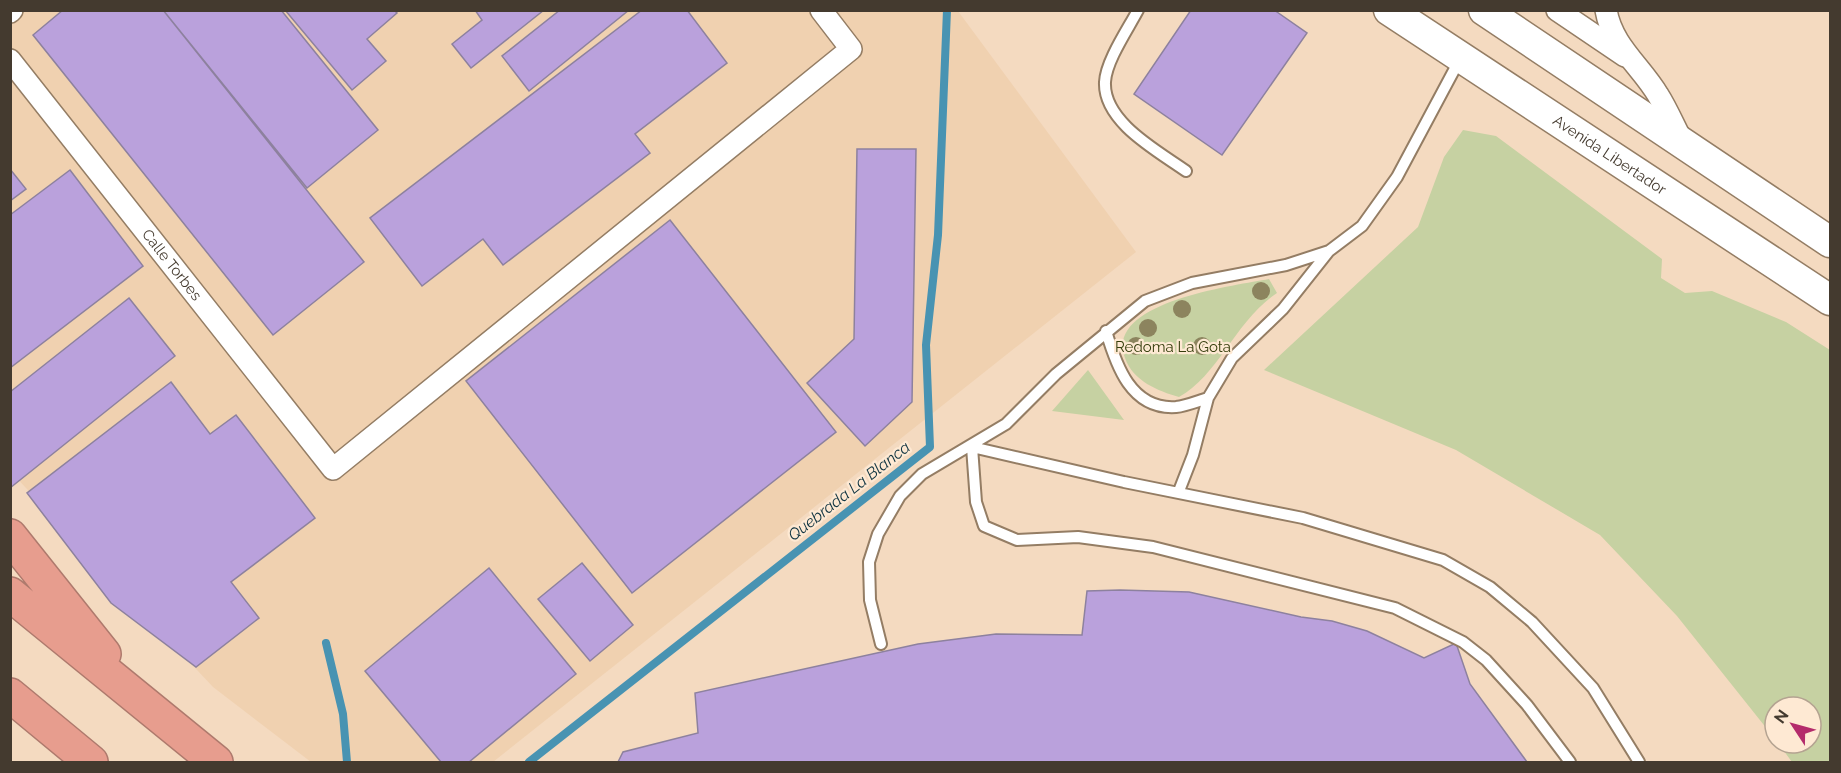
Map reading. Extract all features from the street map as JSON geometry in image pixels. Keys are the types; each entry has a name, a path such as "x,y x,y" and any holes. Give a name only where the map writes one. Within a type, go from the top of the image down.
{"highway":[{"path":"10,536 141,700"},
{"path":"10,594 216,762"},
{"path":"10,694 91,762"}],"main road":[{"name":"Avenida Libertador","path":"1389,10 1830,300"},
{"path":"1484,10 1830,242"}],"street":[{"name":"Calle Torbes","path":"10,60 333,469 851,49 821,10"},
{"path":"1557,10 1626,56"},
{"path":"1606,10 1608,20 1626,56 1657,93 1684,144"}],"lane":[{"path":"1138,10 1116,52 1105,82 1112,109 1131,132 1186,171"},
{"path":"1179,491 1193,455 1208,398 1232,358 1282,309 1329,251 1362,226 1397,177 1462,57"},
{"path":"881,644 870,600 869,562 878,534 900,496 922,474 972,447 1006,424 1056,374 1145,301 1192,283 1287,265 1329,251"},
{"path":"1106,331 1117,370 1144,398 1159,406 1178,407 1208,398"},
{"path":"972,447 1124,482 1179,491 1304,518 1443,560 1490,587 1532,622 1593,688 1639,762"},
{"path":"972,447 976,502 984,526 1017,540 1078,537 1153,547 1395,608 1463,642 1486,660 1527,705 1570,762"}],"shaded area":[{"path":"11,11 958,11 1136,252 493,762 311,762 213,687 11,472"}],"green space":[{"path":"1463,130 1496,136 1662,259 1661,278 1685,293 1712,291 1786,322 1830,350 1830,762 1792,762 1787,755 1823,755 1823,695 1763,695 1763,724 1677,616 1600,535 1456,450 1264,370 1418,227 1444,157"},
{"name":"Redoma La Gota","path":"1269,279 1277,293 1250,318 1205,375 1179,397 1147,384 1129,366 1125,358 1124,339 1134,323 1152,310 1202,292"},
{"path":"1088,370 1124,420 1052,411"}],"building":[{"path":"63,10 163,10 364,262 273,335 33,35"},
{"path":"163,10 281,10 378,130 307,188"},
{"path":"285,10 394,10 397,13 367,39 386,61 352,90"},
{"path":"475,10 544,10 471,68 452,44 482,20"},
{"path":"560,10 629,10 529,91 502,56"},
{"path":"642,10 687,10 727,63 635,134 650,153 503,265 483,239 422,286 370,218"},
{"path":"1191,10 1274,10 1307,33 1222,155 1134,94"},
{"path":"857,149 916,149 912,402 865,446 807,383 854,339"},
{"path":"10,169 26,189 10,201"},
{"path":"70,170 143,266 10,368 10,215"},
{"path":"670,220 836,432 632,593 466,381"},
{"path":"129,298 175,356 10,488 10,392"},
{"path":"171,382 210,434 236,415 315,518 231,582 259,618 196,667 111,603 27,493"},
{"path":"582,563 633,625 590,661 538,599"},
{"path":"489,568 576,674 469,762 441,762 365,671"},
{"path":"1087,591 1189,592 1301,617 1332,621 1367,631 1424,658 1456,643 1470,684 1527,762 618,762 623,752 698,733 695,693 918,644 996,634 1082,635"}],"waterway":[{"name":"Quebrada La Blanca","path":"529,762 930,447 926,345 938,235 947,10"},
{"path":"326,643 343,714 347,762"}]}
